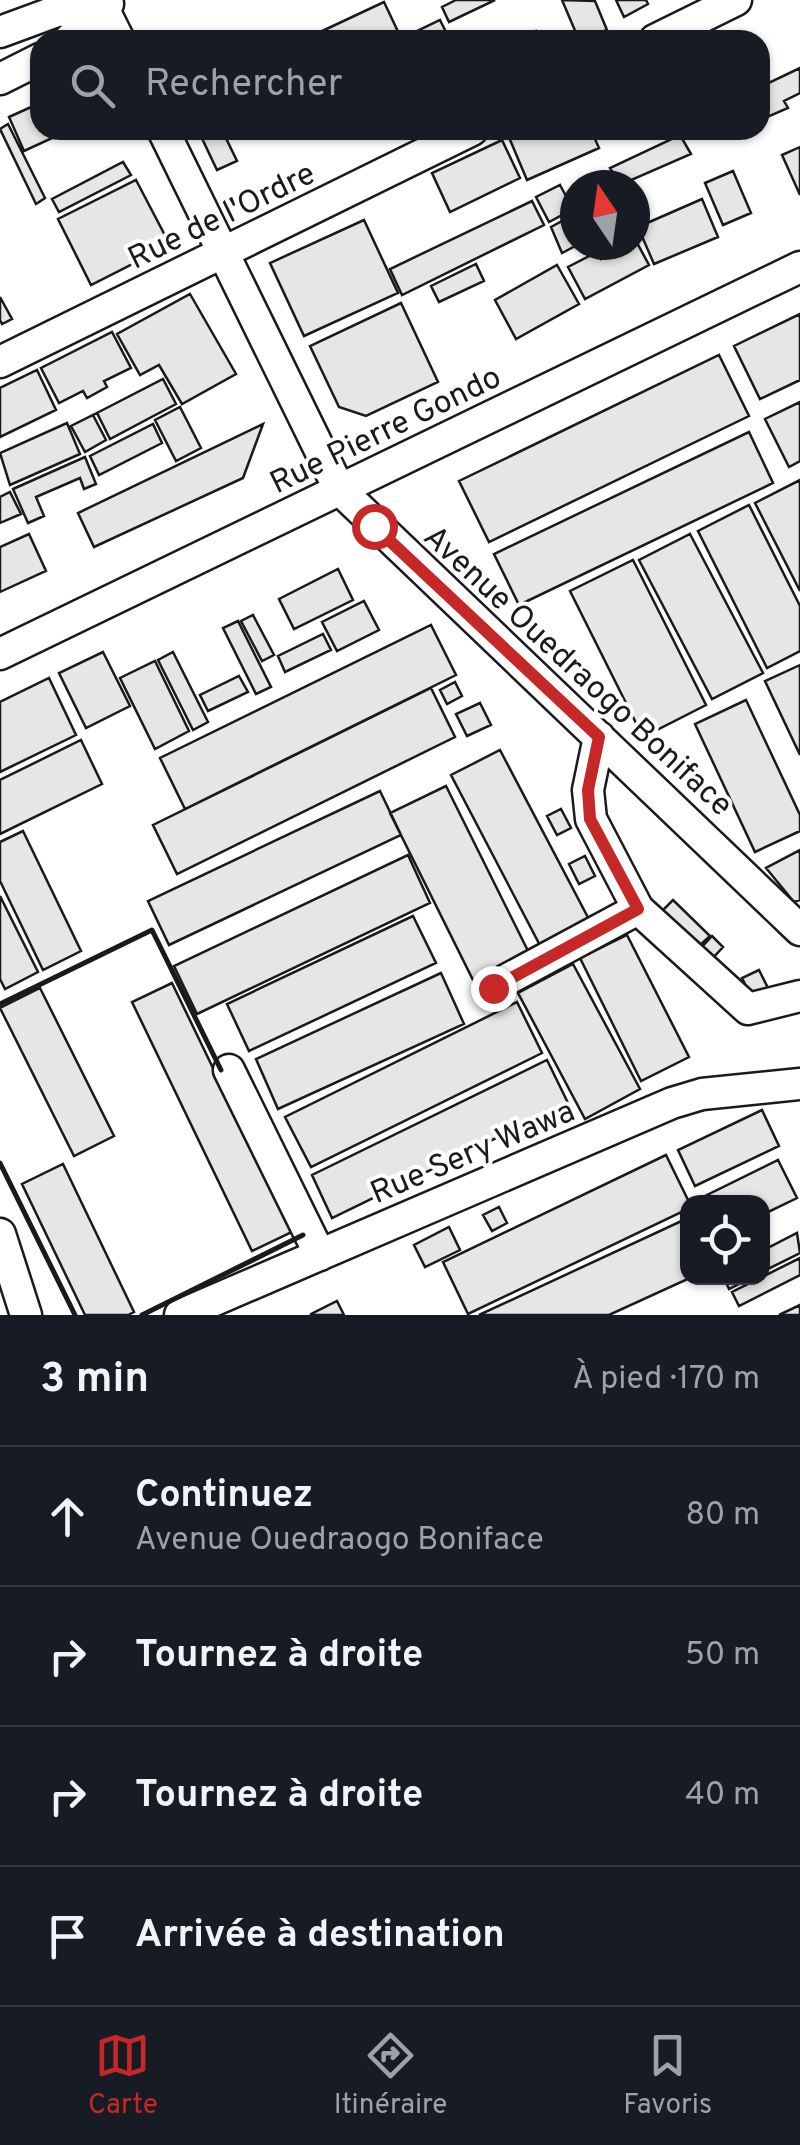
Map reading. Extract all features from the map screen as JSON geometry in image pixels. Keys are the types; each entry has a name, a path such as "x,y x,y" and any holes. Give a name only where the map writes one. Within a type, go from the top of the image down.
{"street":[{"path":"675,30 736,0"},
{"path":"0,32 57,11 106,2"},
{"path":"78,30 106,2"},
{"path":"106,2 116,30"},
{"path":"0,78 30,64"},
{"name":"Avenue Ouedraogo Boniface","path":"168,140 339,490 800,930"},
{"name":"Rue de l'Ordre","path":"0,362 452,140"},
{"name":"Rue Pierre Gondo","path":"0,654 800,267"},
{"path":"599,737 588,790 590,819 638,909 748,1009 800,996"},
{"path":"493,988 638,909"},
{"path":"228,1070 320,1255"},
{"name":"Rue Sery Wawa","path":"180,1315 672,1102 702,1094 800,1084"},
{"path":"0,1234 26,1315"}],"building":[{"path":"456,0 495,0 449,22 442,7"},
{"path":"562,0 595,1 607,30 575,30"},
{"path":"616,0 646,0 648,4 624,17"},
{"path":"384,2 397,30 324,30"},
{"path":"440,20 445,30 419,30"},
{"path":"800,68 800,93 784,101 788,108 770,116 770,82"},
{"path":"30,108 30,140 48,140 24,151 9,117"},
{"path":"8,124 45,198 36,204 0,129"},
{"path":"203,140 227,140 237,161 217,170"},
{"path":"502,140 520,178 450,212 432,173"},
{"path":"510,140 595,140 599,148 527,180"},
{"path":"669,140 683,140 691,154 650,172 611,170"},
{"path":"800,147 800,195 782,155"},
{"path":"123,162 131,175 59,212 52,199"},
{"path":"733,171 751,213 723,225 705,183"},
{"path":"136,180 170,245 91,285 58,219"},
{"path":"560,185 560,216 549,222 536,197"},
{"path":"702,199 718,237 654,264 650,255 650,222"},
{"path":"532,201 544,225 402,295 390,269"},
{"path":"364,220 398,293 304,336 270,263"},
{"path":"560,222 560,248 551,227"},
{"path":"582,260 646,260 649,265 585,299 568,267"},
{"path":"476,264 484,281 439,302 431,286"},
{"path":"557,265 579,304 516,339 495,300"},
{"path":"190,294 236,374 182,404 159,365 140,375 117,334"},
{"path":"0,297 12,319 2,324 0,320"},
{"path":"401,303 438,382 366,416 339,407 310,346"},
{"path":"800,314 800,380 760,399 734,346"},
{"path":"112,332 131,368 104,381 107,387 87,398 83,391 59,403 41,368"},
{"path":"719,355 749,416 489,542 459,481"},
{"path":"37,370 56,410 0,437 0,388"},
{"path":"163,379 176,404 110,439 97,413 93,415"},
{"path":"800,402 800,461 789,467 765,419"},
{"path":"180,407 201,448 176,461 155,420"},
{"path":"93,415 106,440 85,452 71,426"},
{"path":"67,423 80,454 10,485 0,453"},
{"path":"153,424 162,443 99,475 90,456"},
{"path":"263,424 243,478 94,547 78,513"},
{"path":"749,432 773,483 519,605 494,554"},
{"path":"85,457 96,484 84,489 80,478 36,497 44,516 28,523 13,489"},
{"path":"800,480 800,591 755,503"},
{"path":"10,492 21,514 0,523 0,497"},
{"path":"749,505 800,606 800,651 767,668 698,531"},
{"path":"29,534 46,571 0,592 0,547"},
{"path":"690,534 763,673 712,699 639,560"},
{"path":"633,560 706,705 643,737 570,591"},
{"path":"338,569 353,600 294,629 279,599"},
{"path":"364,601 379,630 337,651 322,622"},
{"path":"253,615 274,655 262,661 241,621"},
{"path":"238,621 271,687 256,694 223,628"},
{"path":"431,625 456,675 185,809 160,758"},
{"path":"323,634 331,650 285,672 278,656"},
{"path":"103,652 130,706 86,728 59,673"},
{"path":"173,652 208,722 193,730 158,660"},
{"path":"155,661 189,731 155,749 120,678"},
{"path":"800,665 800,755 765,681"},
{"path":"239,676 248,692 208,711 200,695"},
{"path":"49,678 76,735 0,772 0,702"},
{"path":"455,682 462,696 447,704 440,690"},
{"path":"431,688 455,737 177,874 153,825"},
{"path":"746,700 800,815 800,831 755,852 695,724"},
{"path":"480,703 491,725 467,736 456,714"},
{"path":"81,740 102,784 0,834 0,780"},
{"path":"500,750 593,927 544,953 451,775"},
{"path":"446,786 532,959 476,986 390,813"},
{"path":"380,791 401,835 169,945 148,901"},
{"path":"561,809 571,828 557,835 547,816"},
{"path":"23,831 81,951 43,970 0,881 0,842"},
{"path":"800,850 800,900 794,902 766,868"},
{"path":"408,855 430,903 197,1014 174,966"},
{"path":"585,856 595,876 579,884 569,864"},
{"path":"0,896 38,972 5,989 0,979"},
{"path":"673,900 710,936 698,947 661,912"},
{"path":"413,916 436,963 249,1051 227,1004"},
{"path":"627,935 689,1057 641,1081 580,958"},
{"path":"712,936 723,947 711,960 700,949"},
{"path":"573,964 640,1089 585,1119 518,993"},
{"path":"759,970 773,998 756,1006 742,978"},
{"path":"441,973 464,1024 278,1109 256,1059"},
{"path":"172,983 292,1232 252,1251 132,1002"},
{"path":"40,988 114,1136 74,1156 0,1008"},
{"path":"517,1002 542,1053 311,1167 285,1117"},
{"path":"547,1060 568,1103 332,1218 312,1175"},
{"path":"762,1110 779,1146 695,1186 678,1150"},
{"path":"666,1155 686,1195 680,1195 680,1213 468,1314 443,1262"},
{"path":"778,1160 797,1198 770,1211 770,1195 707,1195"},
{"path":"63,1164 134,1312 128,1315 85,1315 22,1184"},
{"path":"499,1207 507,1223 492,1231 483,1215"},
{"path":"680,1222 680,1283 609,1315 479,1315"},
{"path":"449,1227 460,1250 425,1267 414,1245"},
{"path":"797,1233 800,1253 770,1268 770,1247"},
{"path":"800,1258 800,1275 739,1306 732,1292 746,1285 770,1285 770,1273"},
{"path":"337,1301 344,1315 311,1315 311,1314"},
{"path":"800,1305 800,1315 779,1315"}],"wall":[{"path":"0,1004 152,930 221,1070"},
{"path":"0,1163 75,1315"},
{"path":"142,1315 303,1235"}],"route":[{"path":"374,526 599,737 588,790 590,819 638,909 493,988"}]}
